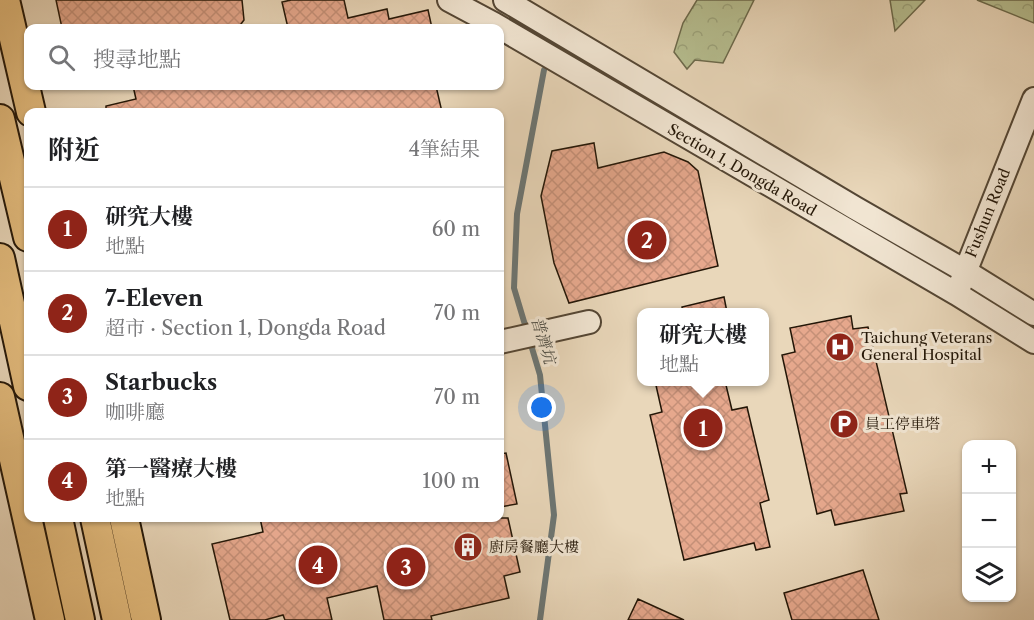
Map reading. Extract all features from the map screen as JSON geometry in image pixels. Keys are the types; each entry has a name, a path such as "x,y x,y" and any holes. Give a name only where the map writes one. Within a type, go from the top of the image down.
{"main road":[{"path":"5,0 24,82"},
{"path":"26,90 30,108"},
{"path":"0,119 24,220"},
{"path":"0,258 24,368"},
{"path":"0,397 24,504"},
{"path":"28,522 50,620"},
{"path":"59,522 81,620"},
{"path":"96,522 117,620"},
{"path":"125,522 146,620"}],"street":[{"name":"Section 1, Dongda Road","path":"449,0 494,24"},
{"name":"Section 1, Dongda Road","path":"505,0 1034,314"},
{"name":"Section 1, Dongda Road","path":"504,30 957,294 1034,342"},
{"name":"Fushun Road","path":"957,294 1034,99"},
{"path":"843,228 855,208"},
{"path":"504,341 589,322"}],"green space":[{"path":"697,0 754,0 723,63 695,60 687,69 674,52 683,23"},
{"path":"890,0 925,0 895,31"},
{"path":"977,0 1034,0 1034,23"}],"building":[{"path":"56,0 242,0 244,20 241,24 61,24"},
{"path":"344,0 348,18 387,9 389,19 428,10 431,24 287,24 282,2"},
{"path":"134,90 437,90 441,108 106,108 106,106 136,99"},
{"path":"594,143 598,168 664,152 688,162 698,171 718,266 569,303 554,263 541,196 552,151"},
{"path":"724,297 726,308 682,308"},
{"name":"員工停車塔","path":"851,316 853,329 868,327 907,493 900,494 904,511 835,525 831,510 817,514 782,355 795,352 790,328"},
{"path":"656,386 726,386 732,410 747,407 769,500 760,503 770,547 756,550 754,543 684,560 650,415 662,412"},
{"path":"504,453 506,453 517,504 504,506"},
{"path":"504,518 508,518 520,572 504,576 509,598 431,616 432,620 384,620 377,586 327,598 332,620 285,620 283,615 265,620 230,620 212,544 263,532 261,522 504,522"},
{"path":"863,570 879,620 792,620 784,593"},
{"path":"638,599 684,620 628,620"}],"waterway":[{"name":"普濟坑","path":"540,620 554,515 540,375 514,288 517,214 544,70"}],"place":[{"name":"7-Eleven","path":"647,240"},
{"name":"Taichung Veterans General Hospital","path":"840,347"},
{"name":"員工停車塔","path":"844,424"},
{"name":"研究大樓","path":"703,428"},
{"name":"廚房餐廳大樓","path":"468,547"},
{"name":"第一醫療大樓","path":"318,565"},
{"name":"Starbucks","path":"406,567"}]}
